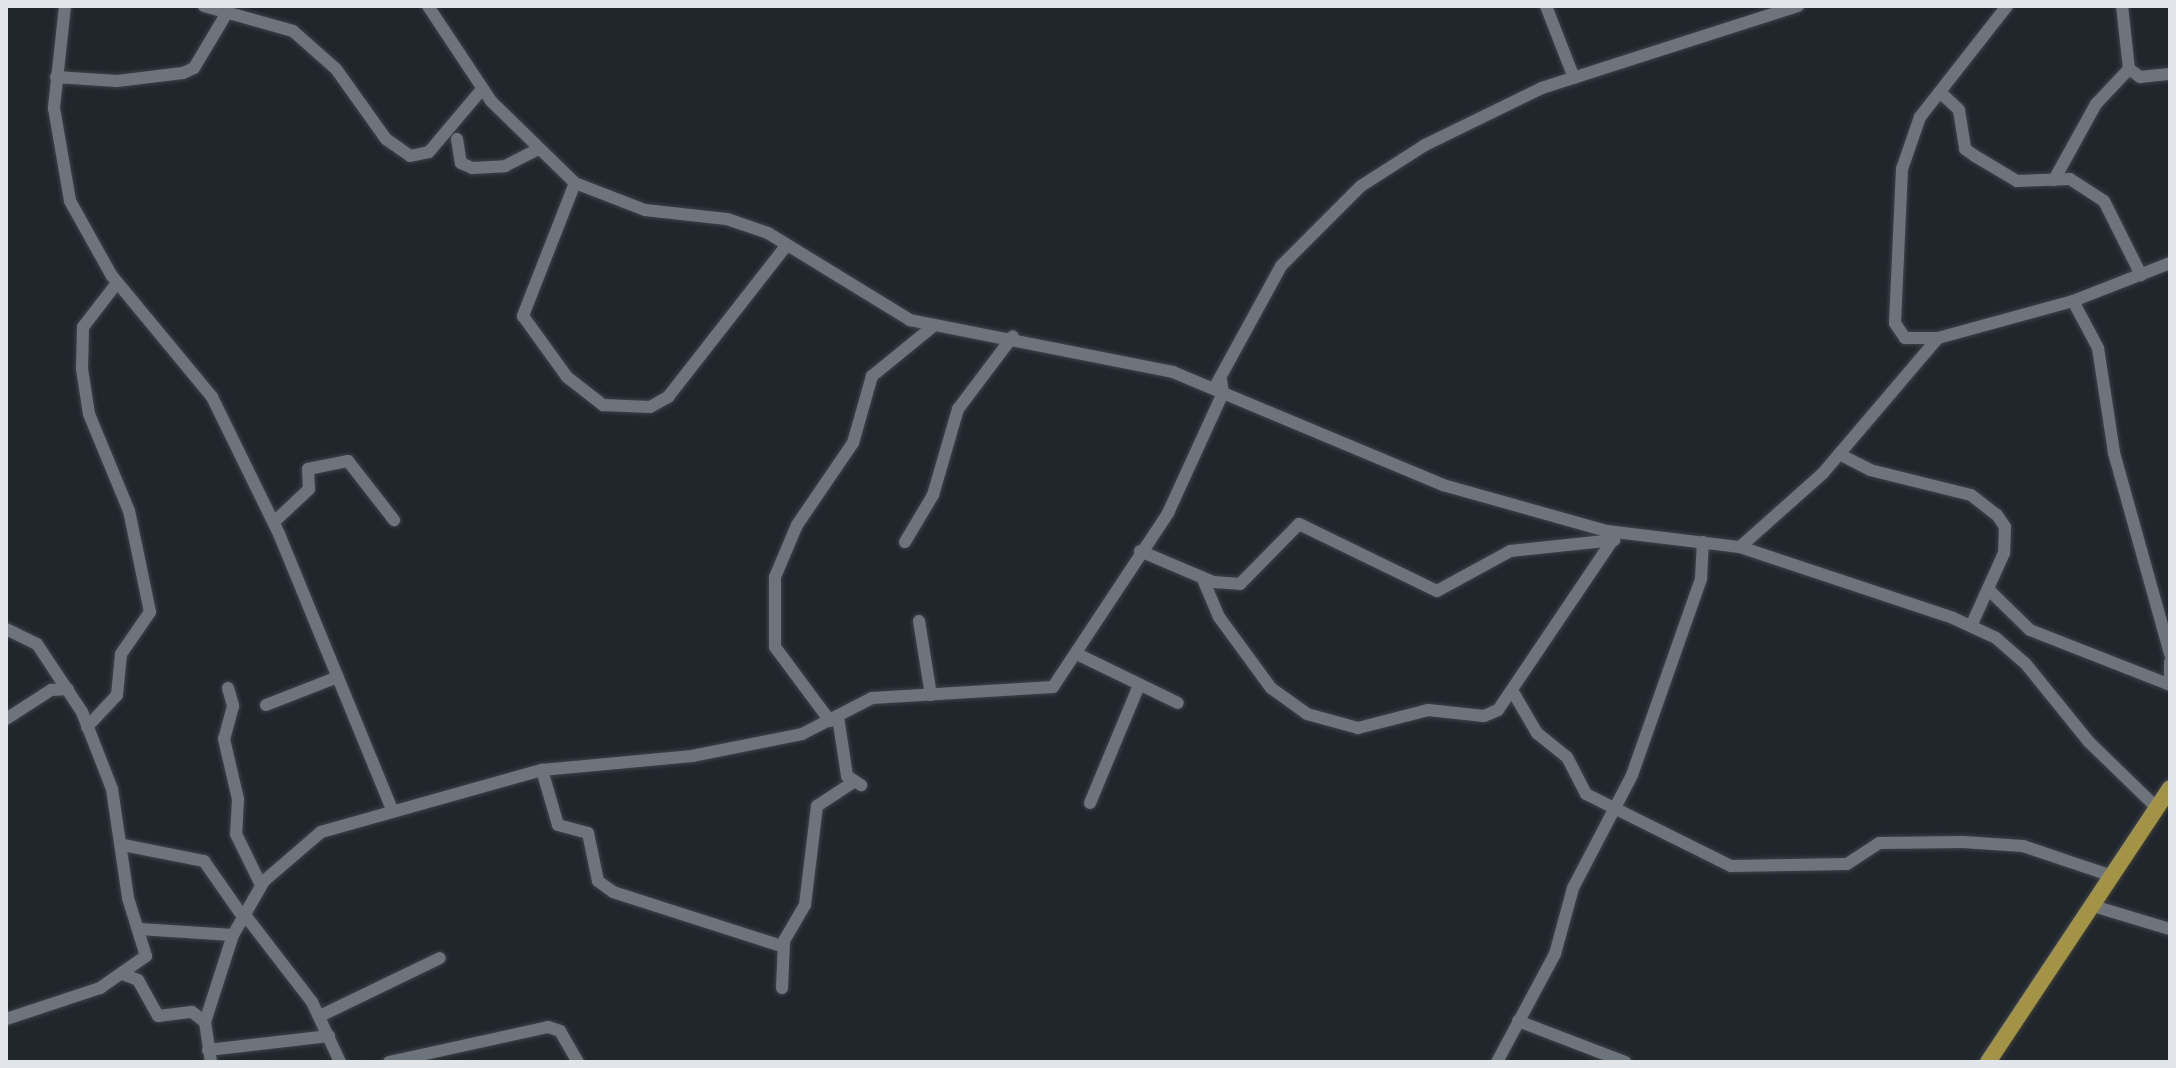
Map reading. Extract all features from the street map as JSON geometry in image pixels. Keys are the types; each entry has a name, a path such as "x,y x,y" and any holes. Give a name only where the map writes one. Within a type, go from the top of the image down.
{"main road":[{"path":"1988,1062 2109,875 2170,788"}],"street":[{"path":"65,6 56,77 66,186 117,283 212,397 274,522 338,677 383,800 393,812"},
{"path":"204,6 225,16 263,19 309,43 386,139 410,156 429,152 482,89"},
{"path":"428,6 482,89 536,150 575,183 645,210 749,225 883,308 932,327 1013,336 1218,387 1443,485 1631,533 1740,547 1971,626 2025,663 2089,742 2156,807"},
{"path":"1546,6 1574,78"},
{"path":"329,1036 210,1056 205,1022 233,935 261,885 312,837 542,770 692,756 834,719 872,698 1047,689 1077,654 1140,551 1168,513 1218,387 1262,293 1341,201 1425,145 1574,78 1798,6"},
{"path":"2007,6 1908,143 1891,293 1899,333 1938,338 2073,301 2170,263"},
{"path":"2122,6 2129,69 2140,77 2170,74"},
{"path":"56,77 117,81 183,73 194,68 225,16"},
{"path":"2054,180 2096,104 2129,69"},
{"path":"1942,94 1962,116 1965,149 2017,181 2070,179 2104,201 2141,275"},
{"path":"457,139 461,163 472,168 505,166 536,150"},
{"path":"575,183 523,316 567,377 603,405 650,407 668,397 786,246"},
{"path":"87,727 117,695 121,654 150,612 129,511 89,414 82,369 83,327 117,283"},
{"path":"2073,301 2098,348 2114,453 2170,654"},
{"path":"782,988 784,943 805,905 817,806 858,783 847,776 834,719 775,647 775,577 797,525 853,443 872,376 932,327"},
{"path":"905,542 933,495 958,409 1013,336"},
{"path":"1740,547 1839,454 1938,338"},
{"path":"1839,454 1870,470 1971,495 1997,515 2006,535 1991,592 1971,626"},
{"path":"274,522 309,489 308,469 348,461 394,520"},
{"path":"1140,551 1225,585 1253,578 1299,524 1431,591 1510,551 1612,541 1631,533"},
{"path":"1202,577 1219,617 1271,688 1334,726 1358,728 1428,710 1484,716 1513,692 1612,541"},
{"path":"1497,1062 1555,954 1573,888 1618,811 1701,579 1703,542"},
{"path":"1991,592 2030,630 2170,685"},
{"path":"919,621 931,695"},
{"path":"6,629 37,644 68,689 107,773 145,959 125,975 54,1008 6,1019"},
{"path":"1077,654 1178,703"},
{"path":"2170,662 2170,678"},
{"path":"266,705 338,677"},
{"path":"1090,803 1139,685"},
{"path":"228,688 233,706 224,739 238,799 236,834 261,885"},
{"path":"6,719 51,690 68,689"},
{"path":"1513,692 1537,733 1567,757 1586,794 1731,866 1847,864 1879,843 1963,842 2023,846 2109,875"},
{"path":"542,770 558,825 588,833 598,881 613,892 726,932 784,943"},
{"path":"371,818 383,800"},
{"path":"123,845 204,861 320,1016 340,1062"},
{"path":"2090,905 2170,929"},
{"path":"139,929 233,935"},
{"path":"320,1016 440,958"},
{"path":"125,975 138,980 158,1016 192,1012 205,1022"},
{"path":"1518,1021 1625,1062"},
{"path":"389,1062 548,1027 560,1031 578,1062"}]}
